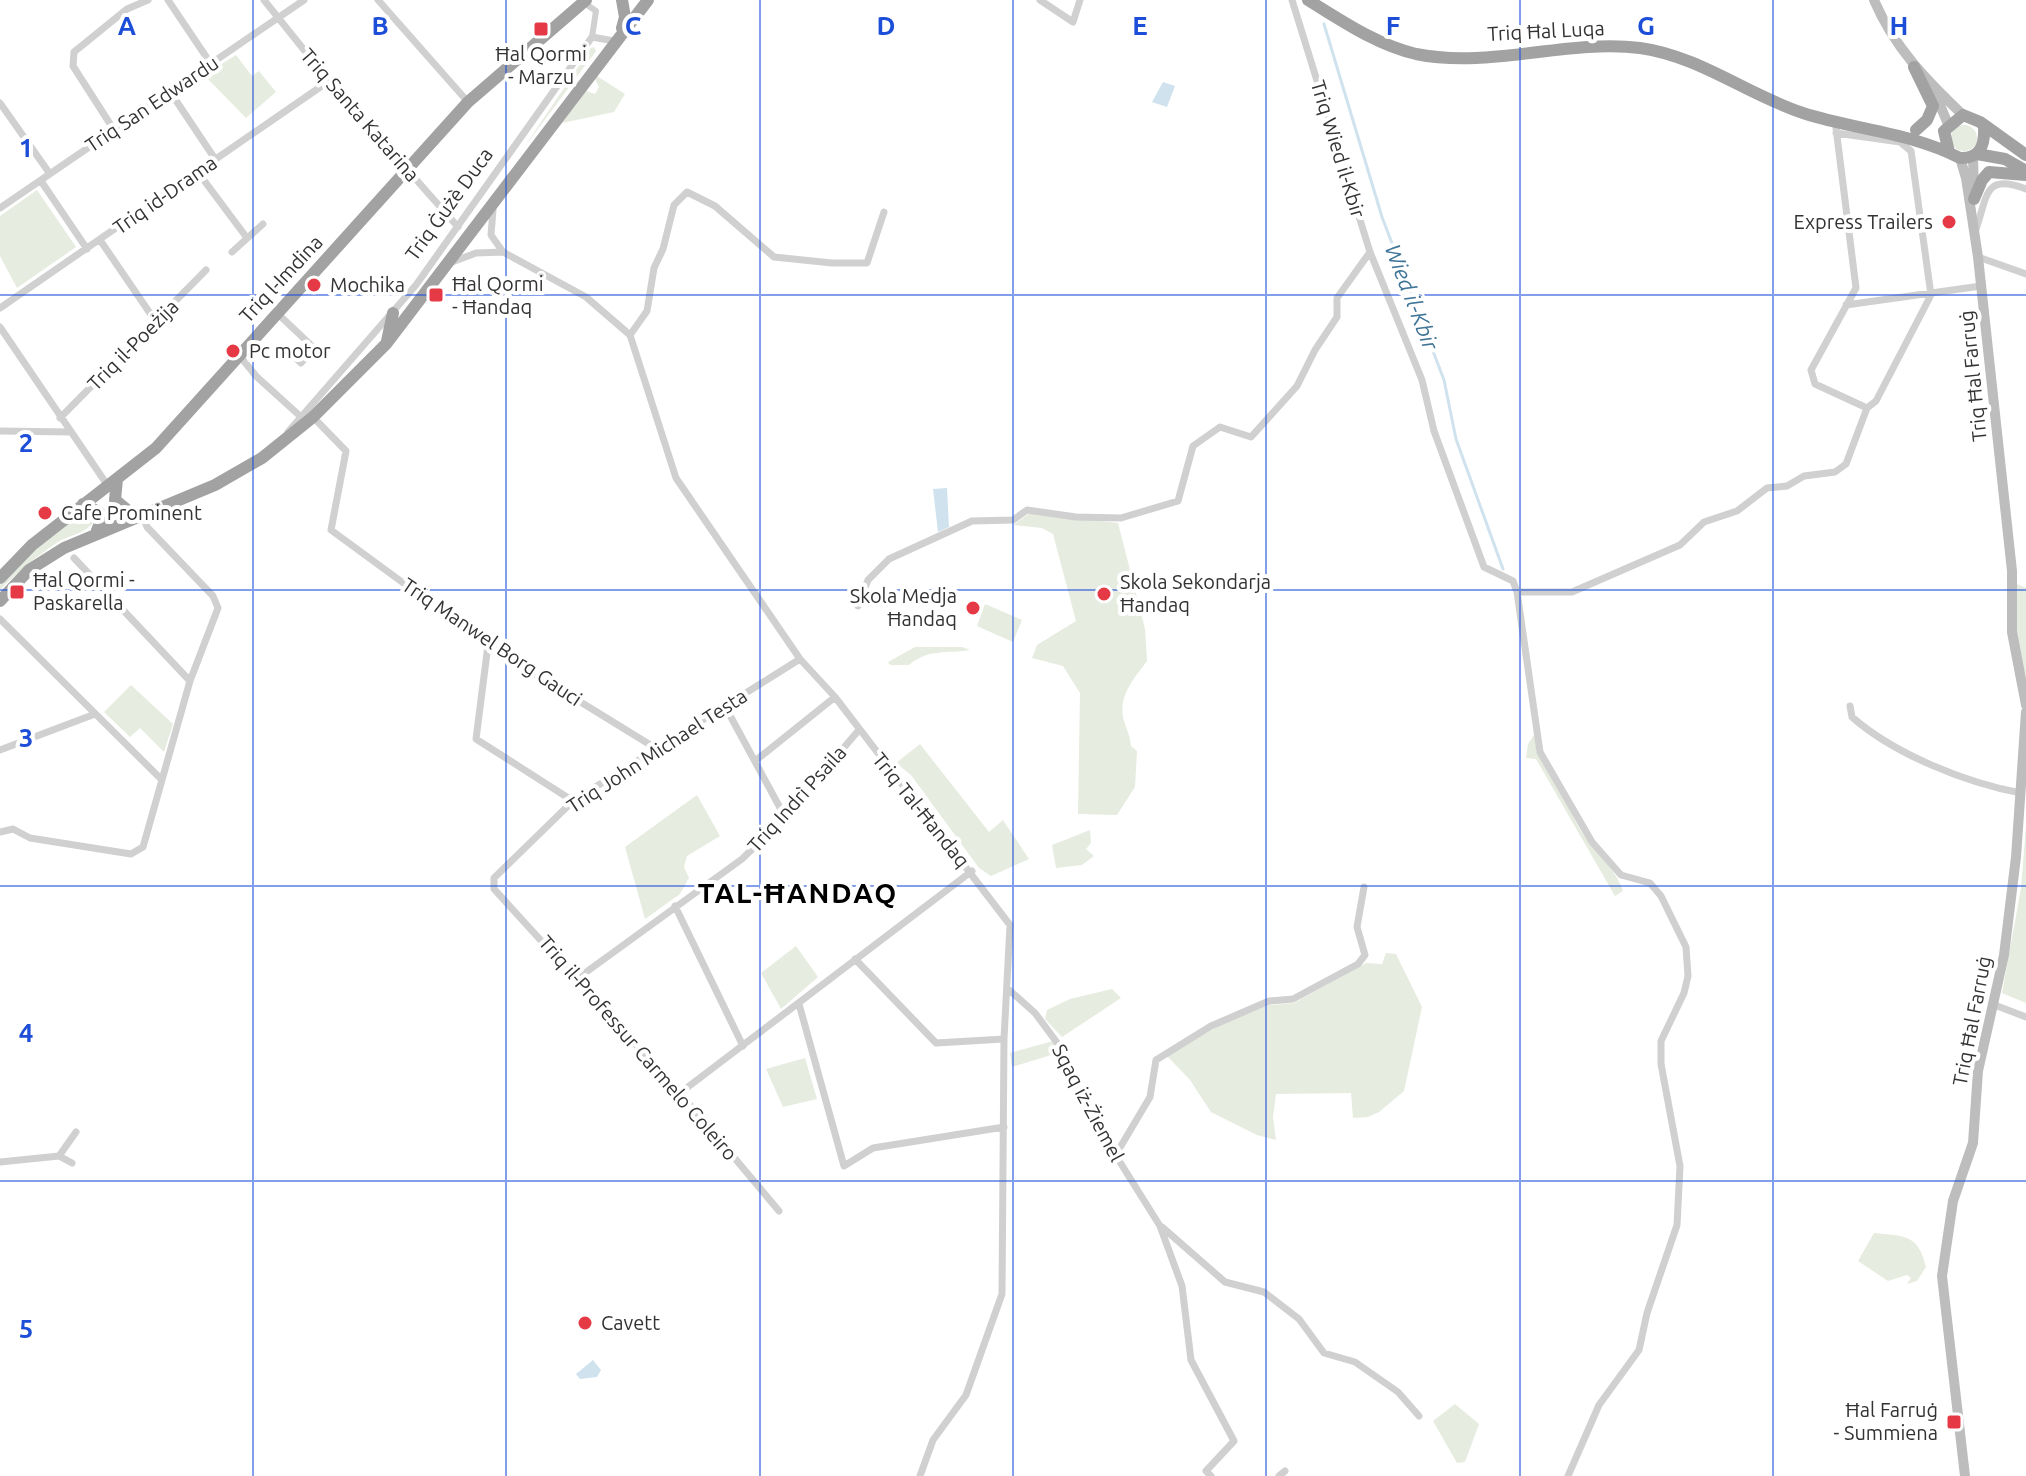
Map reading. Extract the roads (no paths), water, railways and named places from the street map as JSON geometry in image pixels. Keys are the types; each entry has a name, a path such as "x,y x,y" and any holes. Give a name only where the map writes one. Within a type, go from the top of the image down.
{"highway":[{"path":"617,37 625,17 622,0"},
{"name":"Triq Ġużè Duca","path":"96,533 142,520 215,485 284,442 386,344 648,0"},
{"name":"Triq Ħal Luqa","path":"1308,0 1370,37 1418,54 1472,56 1643,49 1696,65 1836,126 1916,130 1946,127"},
{"name":"Triq l-Imdina","path":"0,578 32,545 156,448 468,102 585,1"},
{"path":"1914,67 1933,106 1927,120 1916,130"},
{"path":"2026,155 1971,116 1963,115 1946,127 1954,155 2005,159 2026,173"},
{"path":"1975,155 1985,140 1984,128"},
{"name":"Triq Ħal Luqa","path":"1880,129 1954,155"},
{"path":"1974,199 1989,172 2026,173"},
{"path":"386,344 393,313"},
{"path":"112,483 115,500 142,520"},
{"path":"0,601 29,570 96,533 100,523 99,512 83,504"}],"main road":[{"path":"1874,0 1883,22 1914,67 1963,115"},
{"path":"1929,82 1946,127"},
{"name":"Triq Ħal Farruġ","path":"1954,155 1975,233"},
{"name":"Triq Ħal Farruġ","path":"1975,155 1975,233 2012,571 2012,632 2026,705"},
{"name":"Triq Ħal Farruġ","path":"1965,1476 1942,1276 1953,1201 1973,1143 1978,1071 2004,955 2026,712"}],"street":[{"path":"114,130 73,66 74,52 127,9 148,0"},
{"path":"168,0 211,64"},
{"name":"Triq Santa Katarina","path":"264,0 329,81 458,227"},
{"name":"Triq San Edwardu","path":"0,208 304,0"},
{"path":"378,0 468,102"},
{"path":"1040,0 1073,22 1080,0"},
{"name":"Triq Wied il-Kbir","path":"1292,0 1370,252 1422,380 1434,431 1484,567 1513,581 1517,592"},
{"path":"585,1 596,11 592,37 617,37"},
{"name":"Triq Ġużè Duca","path":"307,417 393,313 458,227 592,37"},
{"name":"Triq id-Drama","path":"0,308 329,81"},
{"path":"171,93 215,159"},
{"path":"0,103 50,174"},
{"path":"1568,1476 1599,1405 1639,1350 1647,1313 1677,1225 1680,1166 1661,1064 1661,1041 1684,993 1688,976 1686,947 1661,896 1650,883 1621,875 1592,842 1540,752 1517,592 1572,592 1680,545 1704,522 1737,511 1767,488 1787,486 1804,476 1835,472 1846,464 1867,408 1876,401 1931,295 1911,151 1900,142 1836,126 1856,288 1811,370 1815,384 1867,408"},
{"path":"197,171 247,238"},
{"path":"41,181 87,249"},
{"path":"1975,233 1989,190 1997,182 2005,181 2026,189"},
{"path":"446,265 476,253 503,252 586,297 630,335 647,311 654,268 663,249 674,205 687,192 715,206 774,257 832,263 867,263 884,212"},
{"path":"500,193 490,226 503,252"},
{"path":"232,252 263,224"},
{"path":"100,240 156,322"},
{"path":"858,606 868,580 889,559 972,521 1013,520 1027,510 1076,517 1121,518 1178,501 1193,446 1220,427 1251,437 1297,386 1315,350 1337,317 1337,298 1370,252"},
{"path":"1978,257 2026,274"},
{"name":"Triq il-Poeżija","path":"60,418 206,270"},
{"path":"1846,305 1981,286"},
{"path":"277,313 314,348 301,363 284,348"},
{"path":"0,327 70,432 112,483"},
{"name":"Triq Tal-Ħandaq","path":"630,335 676,478 800,659 835,697 858,731 972,871 1010,925 1004,1039 1002,1294 966,1395 933,1440 920,1476"},
{"path":"239,355 256,376 307,417"},
{"name":"Triq Manwel Borg Gauci","path":"307,417 346,451 331,530 488,645 657,749"},
{"path":"0,431 70,432"},
{"path":"0,832 13,829 30,838 131,854 143,847 160,778 190,681 218,608 213,596 142,520"},
{"path":"74,558 190,681"},
{"path":"0,619 160,778"},
{"path":"488,645 476,739 573,801"},
{"name":"Triq John Michael Testa","path":"494,889 494,878 573,801 800,659"},
{"path":"755,761 835,697"},
{"path":"1850,706 1852,717 1882,739 1978,785 2021,793"},
{"path":"726,708 785,817"},
{"path":"0,750 95,714"},
{"name":"Triq Indrì Psaila","path":"578,978 742,859 785,817 858,731"},
{"path":"680,1093 972,871"},
{"path":"1115,1156 1150,1097 1156,1060 1211,1026 1269,1001 1293,999 1358,964 1365,955 1357,927 1364,887"},
{"name":"Triq il-Professur Carmelo Coleiro","path":"494,889 680,1093 779,1211"},
{"path":"675,906 743,1046"},
{"path":"855,959 936,1043 1004,1039"},
{"name":"Sqaq iż-Żiemel","path":"1007,988 1035,1013 1064,1052 1072,1076 1115,1156 1160,1226"},
{"path":"799,1004 844,1166 873,1148 1004,1127"},
{"path":"1992,1004 2026,1017"},
{"path":"59,1156 76,1132"},
{"path":"0,1162 59,1156 72,1163"},
{"path":"1160,1226 1225,1282 1264,1292 1299,1319 1324,1353 1355,1362 1398,1392 1419,1416"},
{"path":"1160,1226 1182,1286 1191,1360 1234,1441 1206,1471 1211,1476"}],"water":[{"path":"1163,82 1175,86 1167,107 1152,102"},
{"path":"947,488 949,527 938,532 933,489"},
{"path":"593,1360 601,1370 597,1377 580,1379 576,1374"}],"waterway":[{"name":"Wied il-Kbir","path":"1324,24 1382,217 1444,380 1456,439 1503,569"}],"place":[{"name":"Ħal Qormi - Marzu","path":"541,29"},
{"name":"Express Trailers","path":"1949,222"},
{"name":"Mochika","path":"314,285"},
{"name":"Ħal Qormi - Ħandaq","path":"436,295"},
{"name":"Pc motor","path":"233,351"},
{"name":"Cafe Prominent","path":"45,513"},
{"name":"Ħal Qormi - Paskarella","path":"17,592"},
{"name":"Skola Sekondarja Ħandaq","path":"1104,594"},
{"name":"Skola Medja Ħandaq","path":"973,608"},
{"name":"Cavett","path":"585,1323"},
{"name":"Ħal Farruġ - Summiena","path":"1954,1422"}],"district":[{"name":"TAL-ĦANDAQ","path":"798,893"}]}
